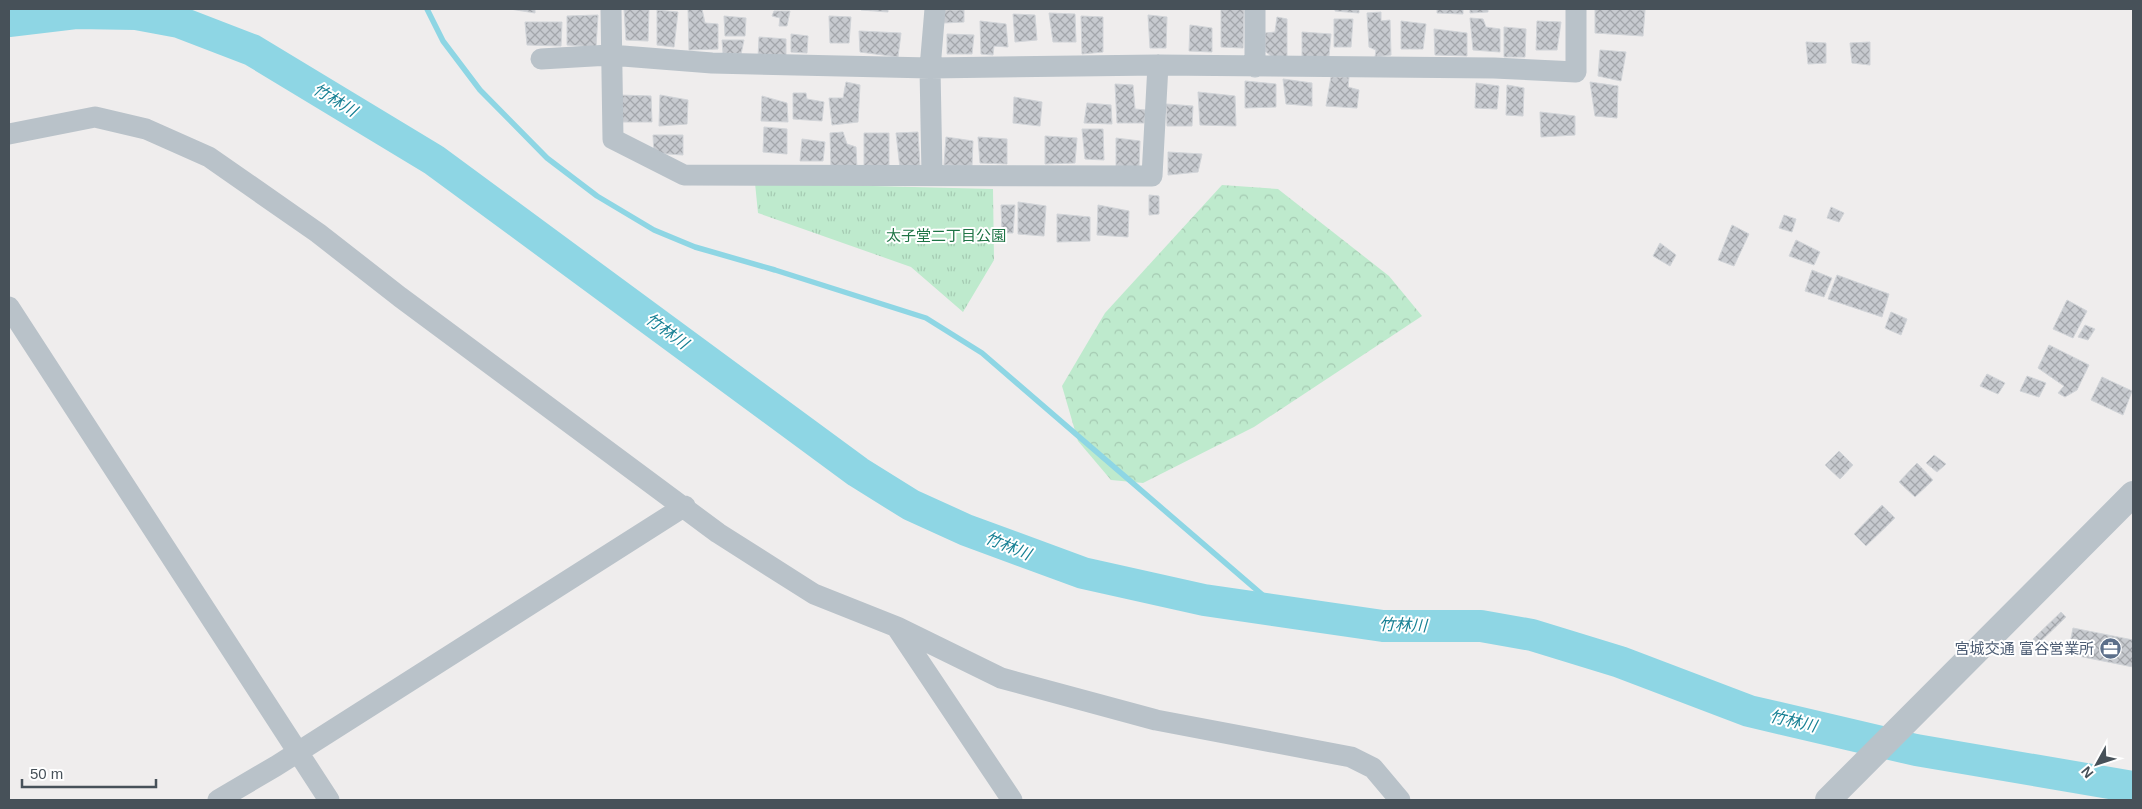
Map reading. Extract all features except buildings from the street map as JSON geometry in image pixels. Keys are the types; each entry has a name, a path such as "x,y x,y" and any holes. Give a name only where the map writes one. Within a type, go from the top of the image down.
{"street":[{"path":"611,9 610,55 613,139 684,175 1152,176 1158,65"},
{"path":"932,175 930,68 935,9"},
{"path":"1255,9 1255,67"},
{"path":"541,59 610,55 712,63 930,68 1158,65 1494,68 1576,72 1576,9"},
{"path":"9,134 95,117 146,128 209,157 310,227 416,308 685,506 718,533 814,594 897,627 1001,678 1156,720 1351,757 1374,768 1400,800"},
{"path":"9,307 329,800"},
{"path":"1828,800 2133,494"},
{"path":"218,800 276,766 685,506"},
{"path":"897,627 1012,800"}],"green space":[{"name":"太子堂二丁目公園","path":"755,183 993,189 994,260 963,312 911,267 758,213"},
{"path":"1222,185 1278,189 1389,276 1422,316 1254,427 1143,483 1111,480 1078,441 1062,386 1105,313"}],"waterway":[{"name":"竹林川","path":"76,13 77,9"},
{"path":"427,9 443,41 480,90 547,158 597,196 654,230 695,247 775,270 926,318 982,353 1281,611"},
{"name":"竹林川","path":"9,21 76,13 136,14 179,22 252,50 434,160 858,472 911,505 966,530 1083,573 1204,600 1383,626 1481,626 1532,635 1620,662 1749,711 1916,750 2133,787"}],"place":[{"name":"宮城交通 富谷営業所","path":"2110,648"}]}
